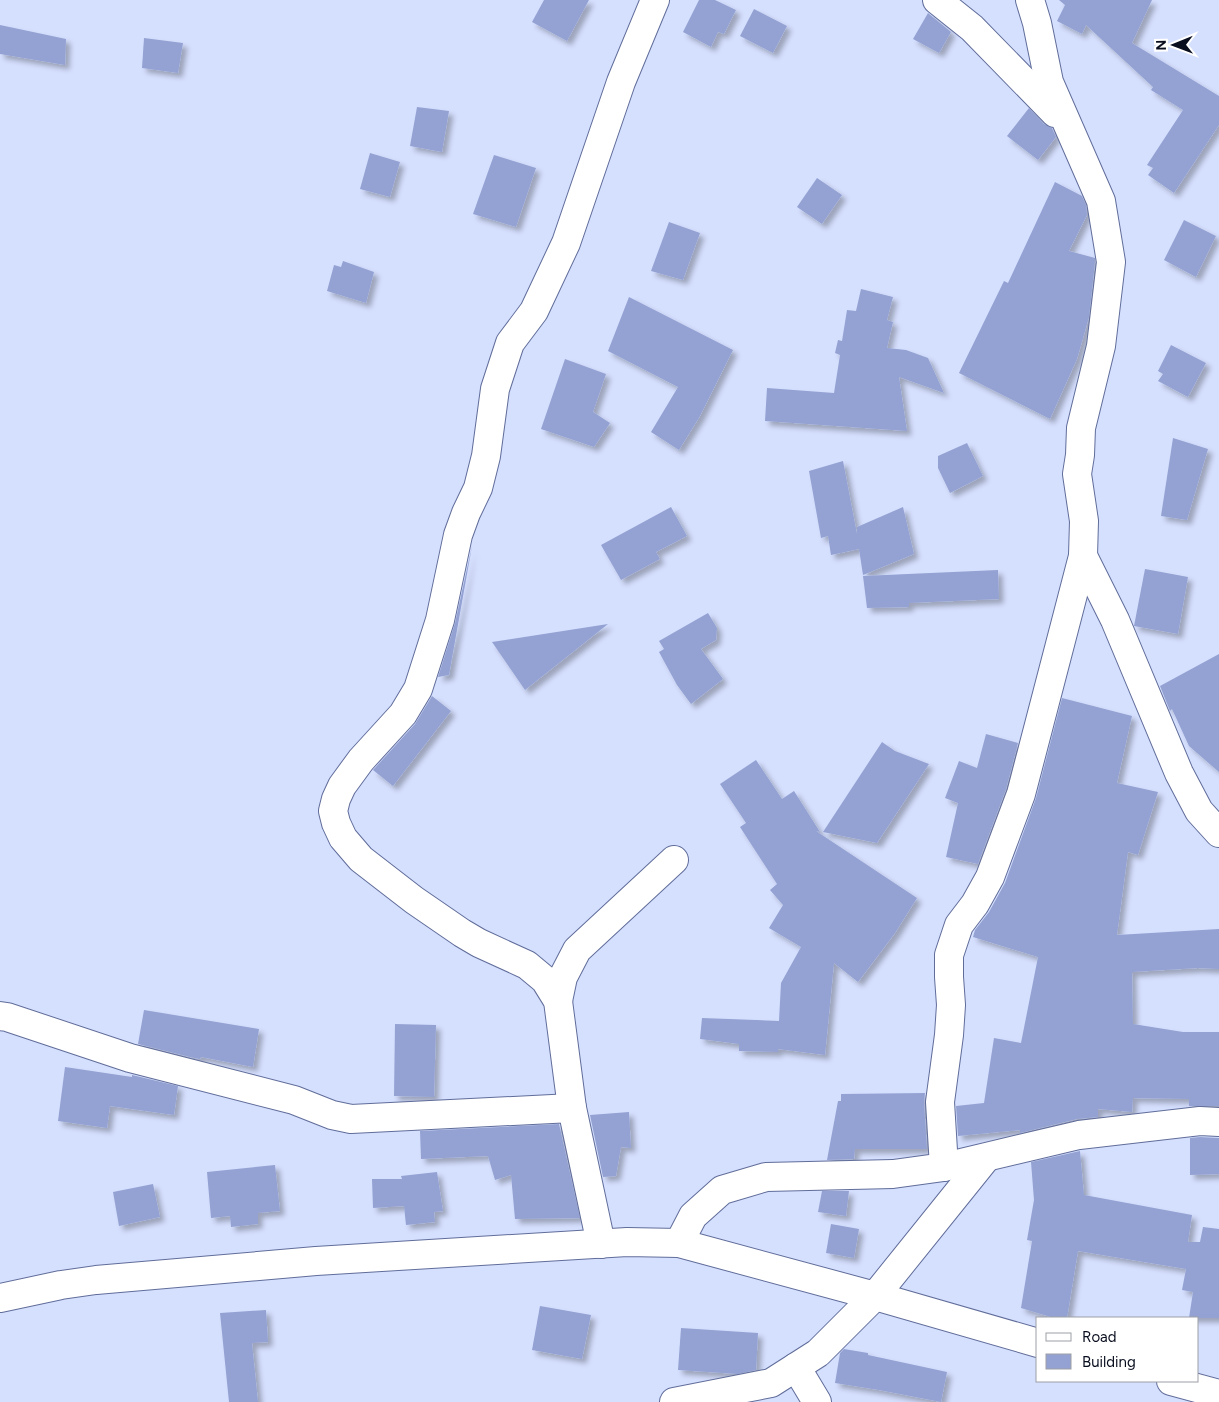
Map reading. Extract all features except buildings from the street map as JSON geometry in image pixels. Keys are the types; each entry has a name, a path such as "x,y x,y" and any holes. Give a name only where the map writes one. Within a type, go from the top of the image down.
{"street":[{"path":"558,1001 545,980 528,965 479,943 462,933 414,900 361,859 343,838 336,823 334,811 336,799 342,786 361,760 403,714 418,689 440,620 458,535 478,488 486,456 494,389 510,342 534,311 566,243 621,82 655,0"},
{"path":"937,0 972,28 1069,127"},
{"path":"944,1167 940,1102 951,1005 949,955 959,925 975,904 990,877 1021,794 1083,556 1084,521 1077,474 1081,428 1101,346 1111,262 1101,202 1049,82 1037,22 1030,0"},
{"path":"1083,556 1115,620 1179,773 1199,810 1219,832"},
{"path":"601,1244 572,1108 558,1001 563,977 577,950 674,860"},
{"path":"0,1016 7,1016 130,1058 294,1100 332,1115 351,1119 572,1108"},
{"path":"678,1243 693,1216 722,1190 766,1177 893,1174 944,1167 1079,1135 1200,1121 1219,1122"},
{"path":"674,1402 771,1383 818,1353 876,1296 986,1158"},
{"path":"0,1298 61,1284 316,1261 627,1242 678,1243 1036,1341"},
{"path":"796,1367 817,1402"},
{"path":"1175,1382 1219,1394"}]}
